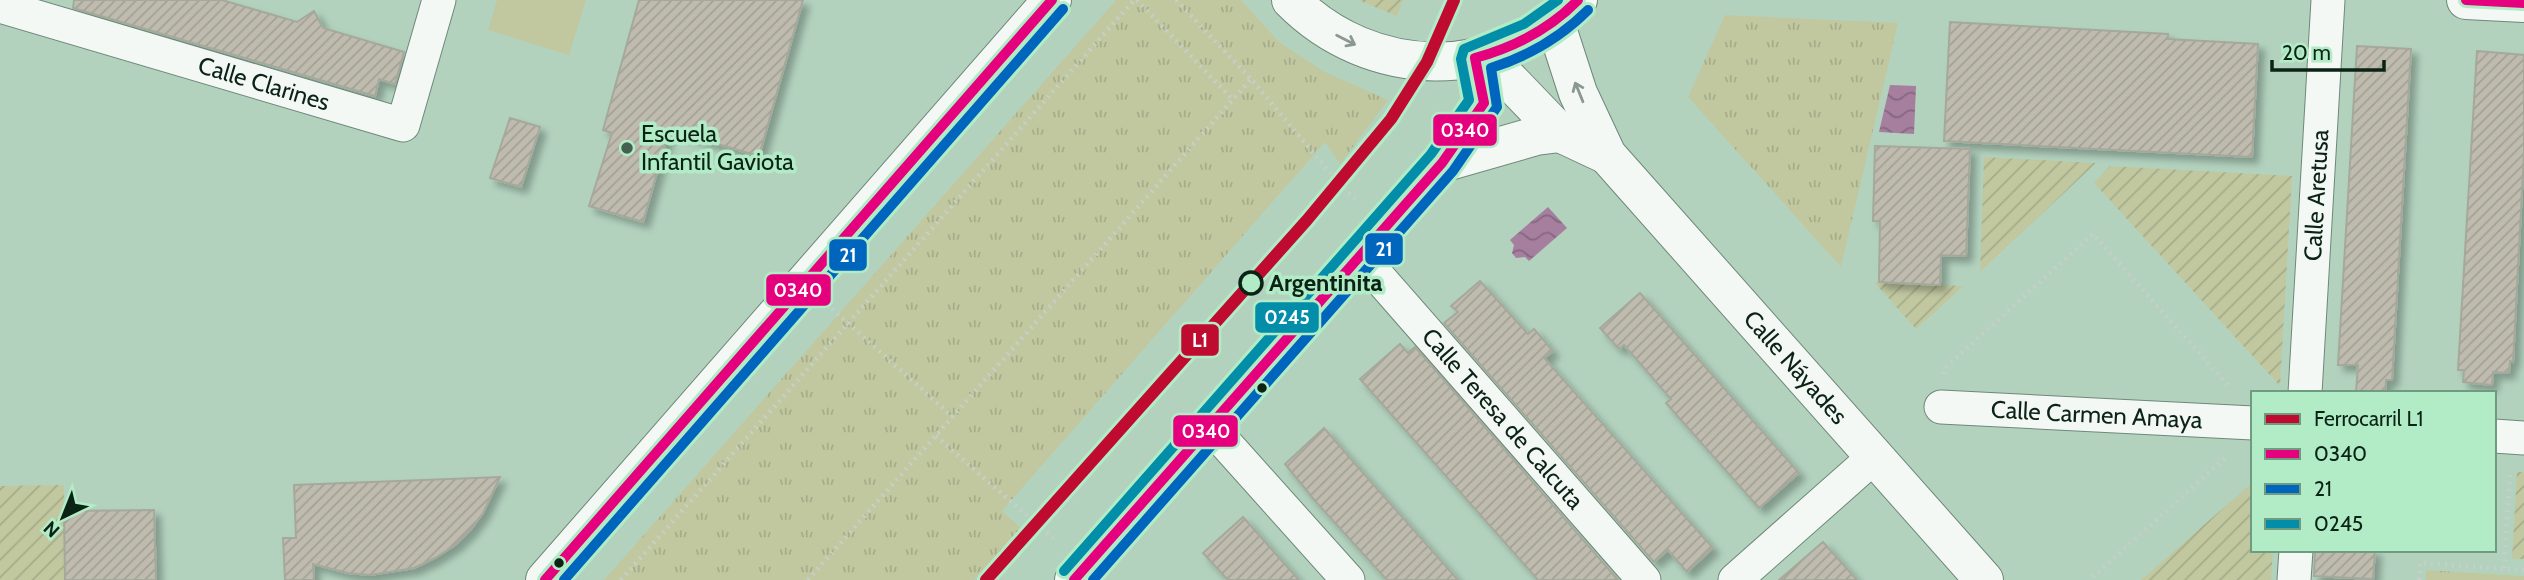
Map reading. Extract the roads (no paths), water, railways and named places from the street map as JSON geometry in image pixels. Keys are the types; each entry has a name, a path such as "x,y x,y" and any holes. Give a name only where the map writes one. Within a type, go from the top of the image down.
{"main road":[{"path":"545,580 1052,0"},
{"path":"1291,0 1308,17 1346,41 1385,56 1427,62 1480,57 1523,41 1567,11"},
{"path":"2466,0 2524,3"},
{"name":"Calle Náyades","path":"1567,11 1578,93 1606,155 1984,580"},
{"path":"1068,563 1210,426 1442,163 1484,103 1480,57"},
{"name":"Calle Náyades","path":"1480,57 1560,133 1606,155"},
{"path":"1442,163 1536,136 1560,133"}],"street":[{"name":"Calle Clarines","path":"0,6 403,125 439,0"},
{"name":"Calle Aretusa","path":"2305,391 2328,0"},
{"name":"Calle Teresa de Calcuta","path":"1360,257 1644,580"},
{"name":"Calle Carmen Amaya","path":"1942,394 2251,423"},
{"path":"1210,426 1348,580"},
{"path":"2496,437 2517,451"},
{"path":"1735,580 1874,457"},
{"path":"2294,580 2296,552"}],"water":[{"path":"1890,85 1916,86 1914,134 1879,132"},
{"path":"1548,207 1567,228 1529,261 1525,257 1516,258 1512,253 1514,245 1510,240"}],"rail line":[{"name":"L1","path":"986,580 1307,220 1391,119 1427,62 1454,0"}],"place":[{"name":"Escuela Infantil Gaviota","path":"627,148"},
{"name":"Argentinita","path":"1251,283"}]}
